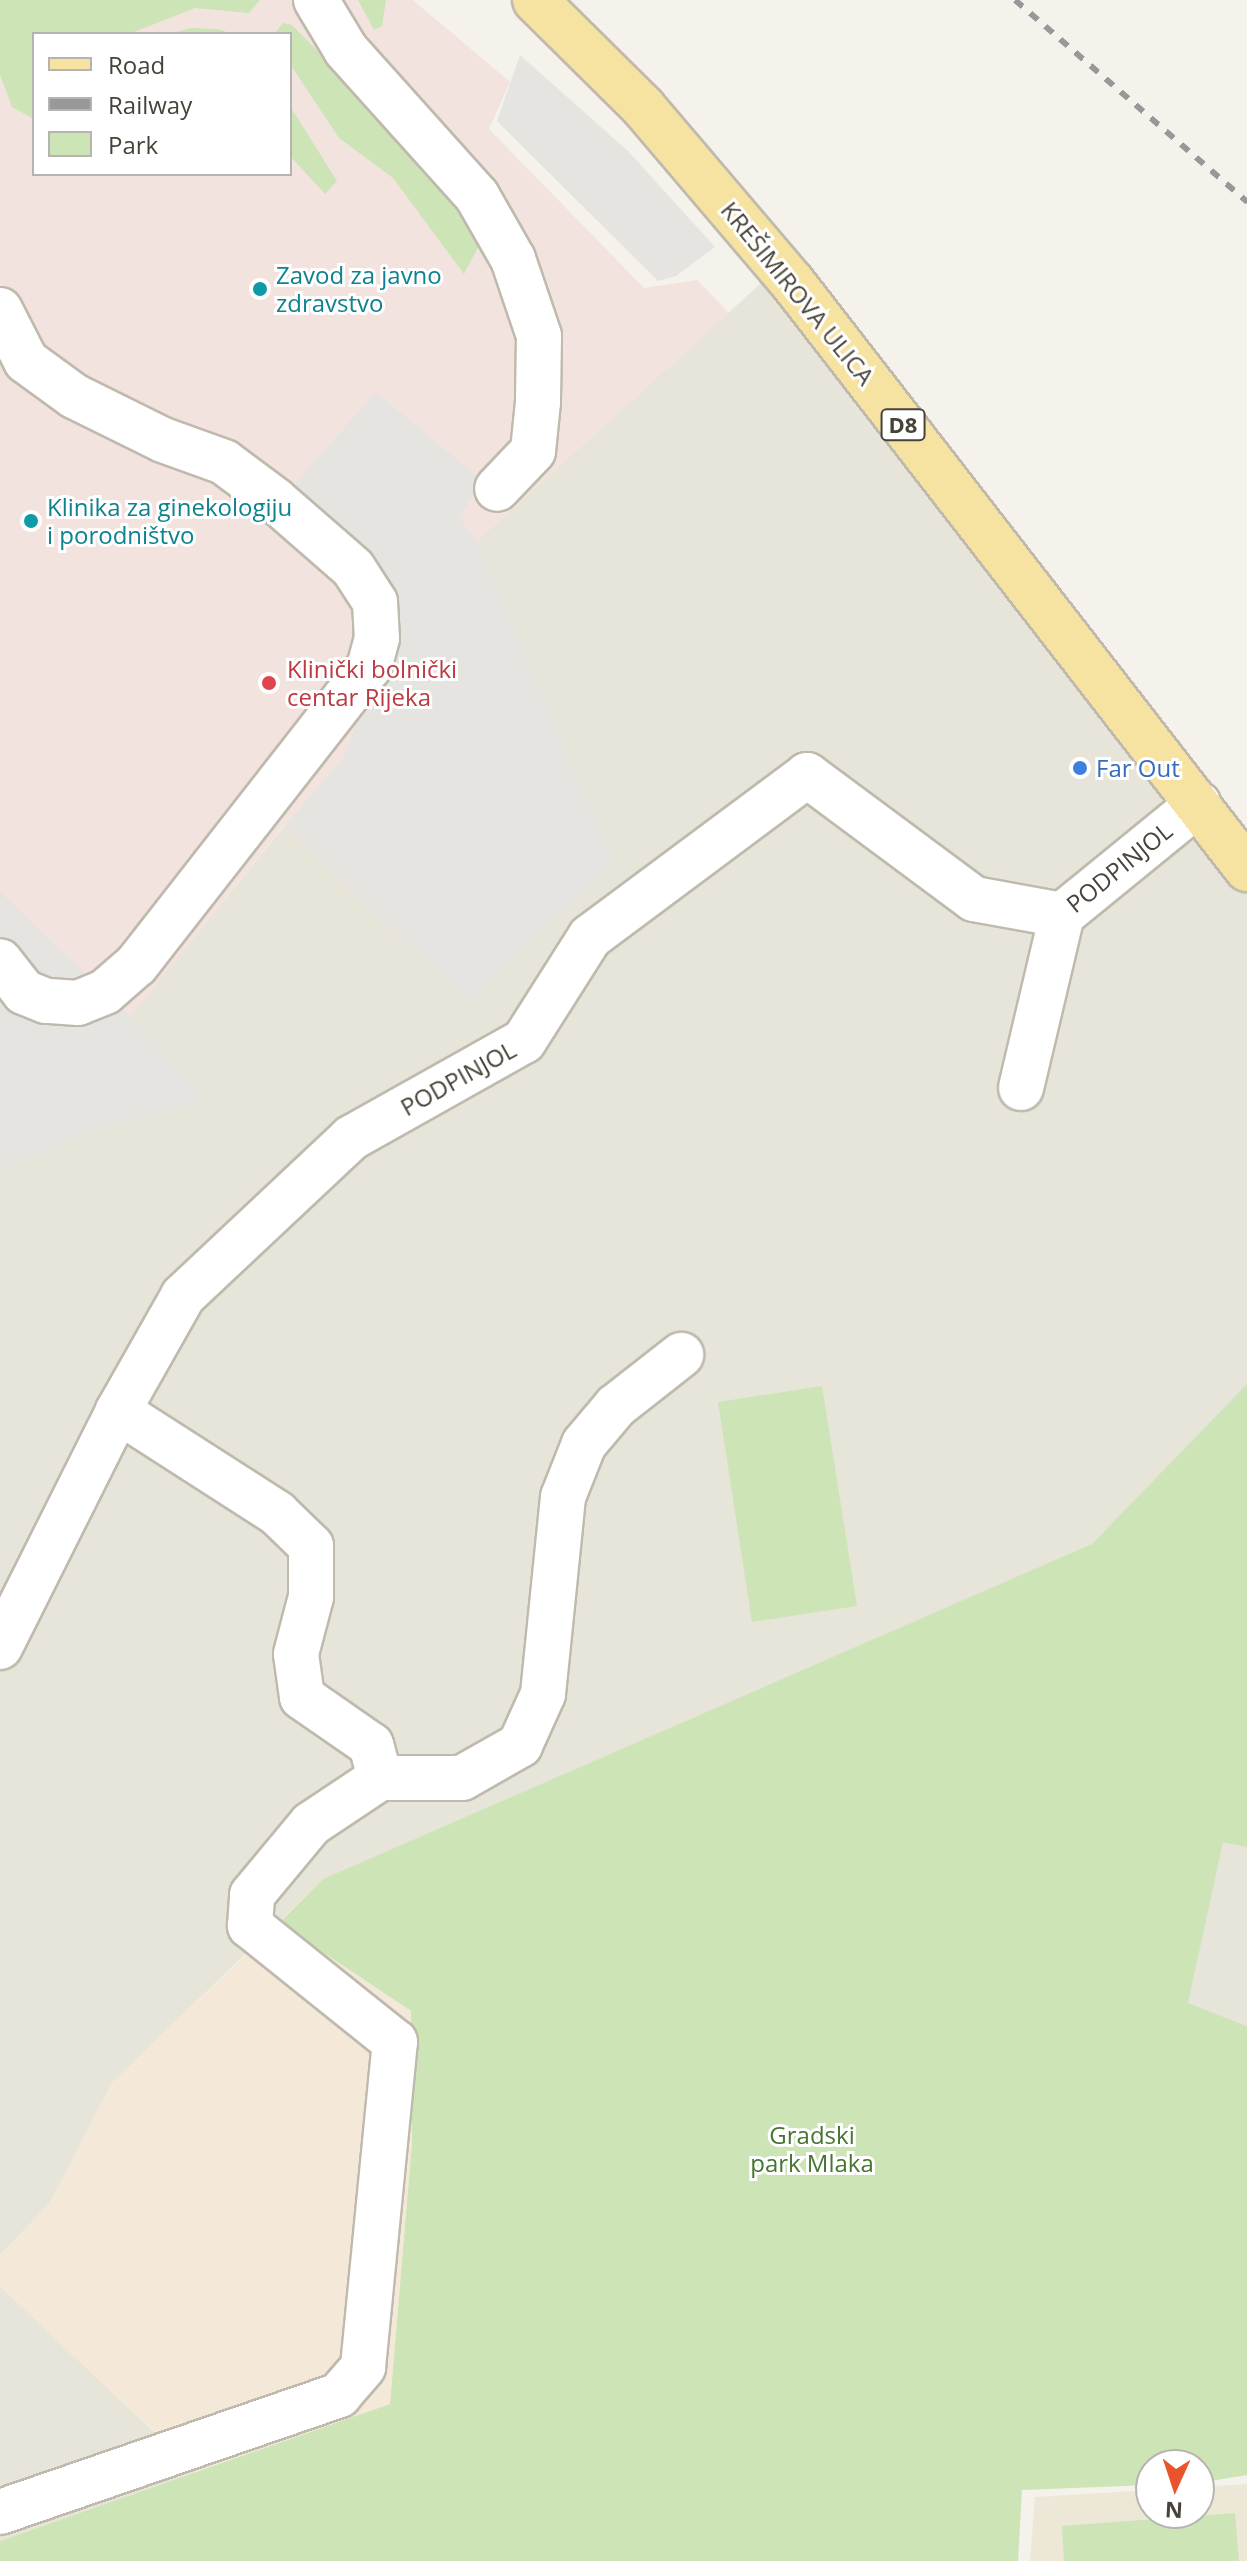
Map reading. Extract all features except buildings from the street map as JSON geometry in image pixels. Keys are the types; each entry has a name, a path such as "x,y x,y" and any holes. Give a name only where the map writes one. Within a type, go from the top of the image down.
{"main road":[{"name":"KREŠIMIROVA ULICA","path":"535,0 643,107 792,282 1247,869"}],"street":[{"path":"316,0 346,50 477,196 513,259 539,336 538,402 533,451 497,489"},
{"path":"0,310 26,361 74,396 163,440 224,462 353,568 375,602 377,638 369,667 136,965 105,992 78,1003 46,1001 24,992 0,961"},
{"name":"PODPINJOL","path":"0,1647 118,1411 183,1296 351,1138 524,1041 590,937 807,775 974,899 1062,915 1198,804"},
{"path":"1021,1088 1062,915"},
{"path":"0,2512 339,2395 363,2367 395,2042 250,1926 252,1895 311,1824 380,1778 462,1778 520,1745 543,1694 563,1497 584,1444 616,1406 681,1355"},
{"path":"118,1411 277,1513 311,1546 311,1597 296,1654 302,1697 371,1745 380,1778"}],"shaded area":[{"name":"Klinički bolnički centar Rijeka","path":"0,0 413,0 510,82 489,129 644,288 697,280 729,313 477,541 613,862 468,1001 284,825 131,1016 206,1100 86,1133 0,1172"},
{"path":"520,55 629,152 715,247 676,276 658,281 497,121"},
{"path":"790,257 1247,845 1247,1384 1093,1544 323,1879 112,2083 50,2203 0,2255 0,1172 86,1133 205,1100 130,1016 285,825 468,1001 613,862 477,541"},
{"path":"376,392 483,481 459,518 477,541 613,862 468,1001 285,825 344,757 396,612 288,491"},
{"path":"0,892 130,1016 206,1100 86,1133 0,1172"},
{"path":"1223,1841 1247,1847 1247,2026 1187,2003"},
{"path":"279,1923 411,2011 412,2143 390,2404 196,2472 0,2286 0,2255 50,2203 112,2083"},
{"path":"0,2286 196,2472 0,2541"},
{"path":"1247,2484 1247,2561 1030,2561 1035,2497 1135,2491 1135,2529 1215,2529 1215,2486"}],"green space":[{"path":"0,0 260,0 249,13 195,8 134,32 32,32 32,118 12,107 0,75"},
{"path":"358,0 386,0 382,26 374,30"},
{"path":"283,23 292,25 406,140 483,238 464,274 393,178 339,138 292,67 292,32 276,32"},
{"path":"190,28 226,32 177,32"},
{"path":"292,109 337,181 325,194 292,158"},
{"name":"Gradski park Mlaka","path":"1247,1384 1247,1847 1223,1842 1188,2003 1247,2026 1247,2475 1215,2480 1215,2449 1135,2449 1135,2486 1022,2490 1018,2561 0,2561 0,2541 390,2404 412,2143 411,2011 279,1923 323,1879 1092,1544"},
{"path":"822,1386 857,1606 752,1622 718,1402"},
{"path":"1235,2513 1239,2561 1064,2561 1062,2526 1135,2521 1135,2529 1215,2529 1215,2515"}],"railway":[{"path":"1015,0 1247,202"}],"place":[{"name":"Zavod za javno zdravstvo","path":"260,289"},
{"name":"Klinika za ginekologiju i porodništvo","path":"31,521"},
{"name":"Klinički bolnički centar Rijeka","path":"269,683"},
{"name":"Far Out","path":"1080,768"}]}
